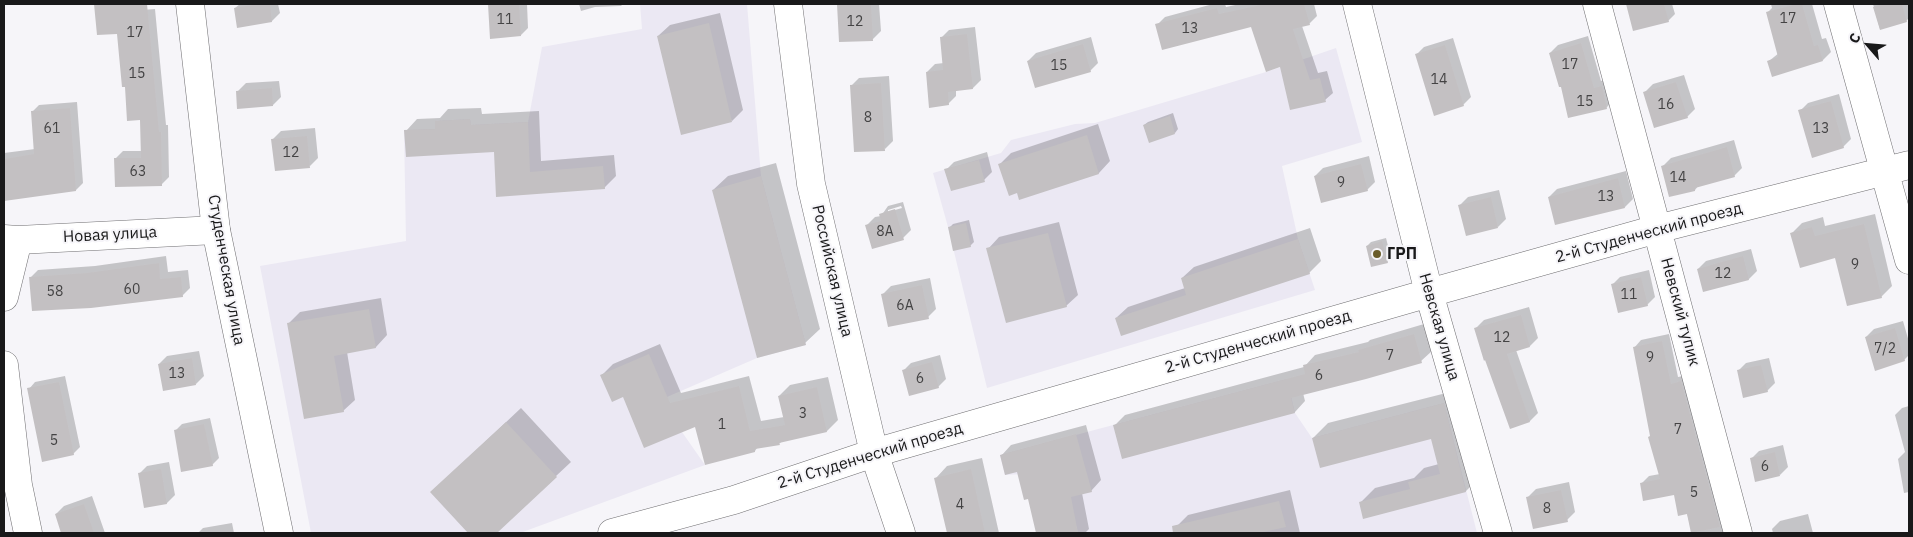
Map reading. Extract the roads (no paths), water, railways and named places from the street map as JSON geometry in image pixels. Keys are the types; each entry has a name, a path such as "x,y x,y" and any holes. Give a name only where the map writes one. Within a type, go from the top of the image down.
{"street":[{"name":"Студенческая улица","path":"190,4 216,230 279,533"},
{"name":"Российская улица","path":"788,4 811,184 874,453 901,533"},
{"name":"Невская улица","path":"1357,4 1429,293 1498,533"},
{"name":"Невский тупик","path":"1596,4 1658,229 1738,533"},
{"path":"1838,4 1897,168 1909,260"},
{"name":"2-й Студенческий проезд","path":"612,533 734,500 874,453 1429,293 1658,229 1897,168"},
{"name":"Новая улица","path":"11,240 216,230"},
{"path":"4,297 11,240"},
{"path":"4,365 18,485 28,533"}],"place":[{"name":"ГРП","path":"1377,254"}]}
